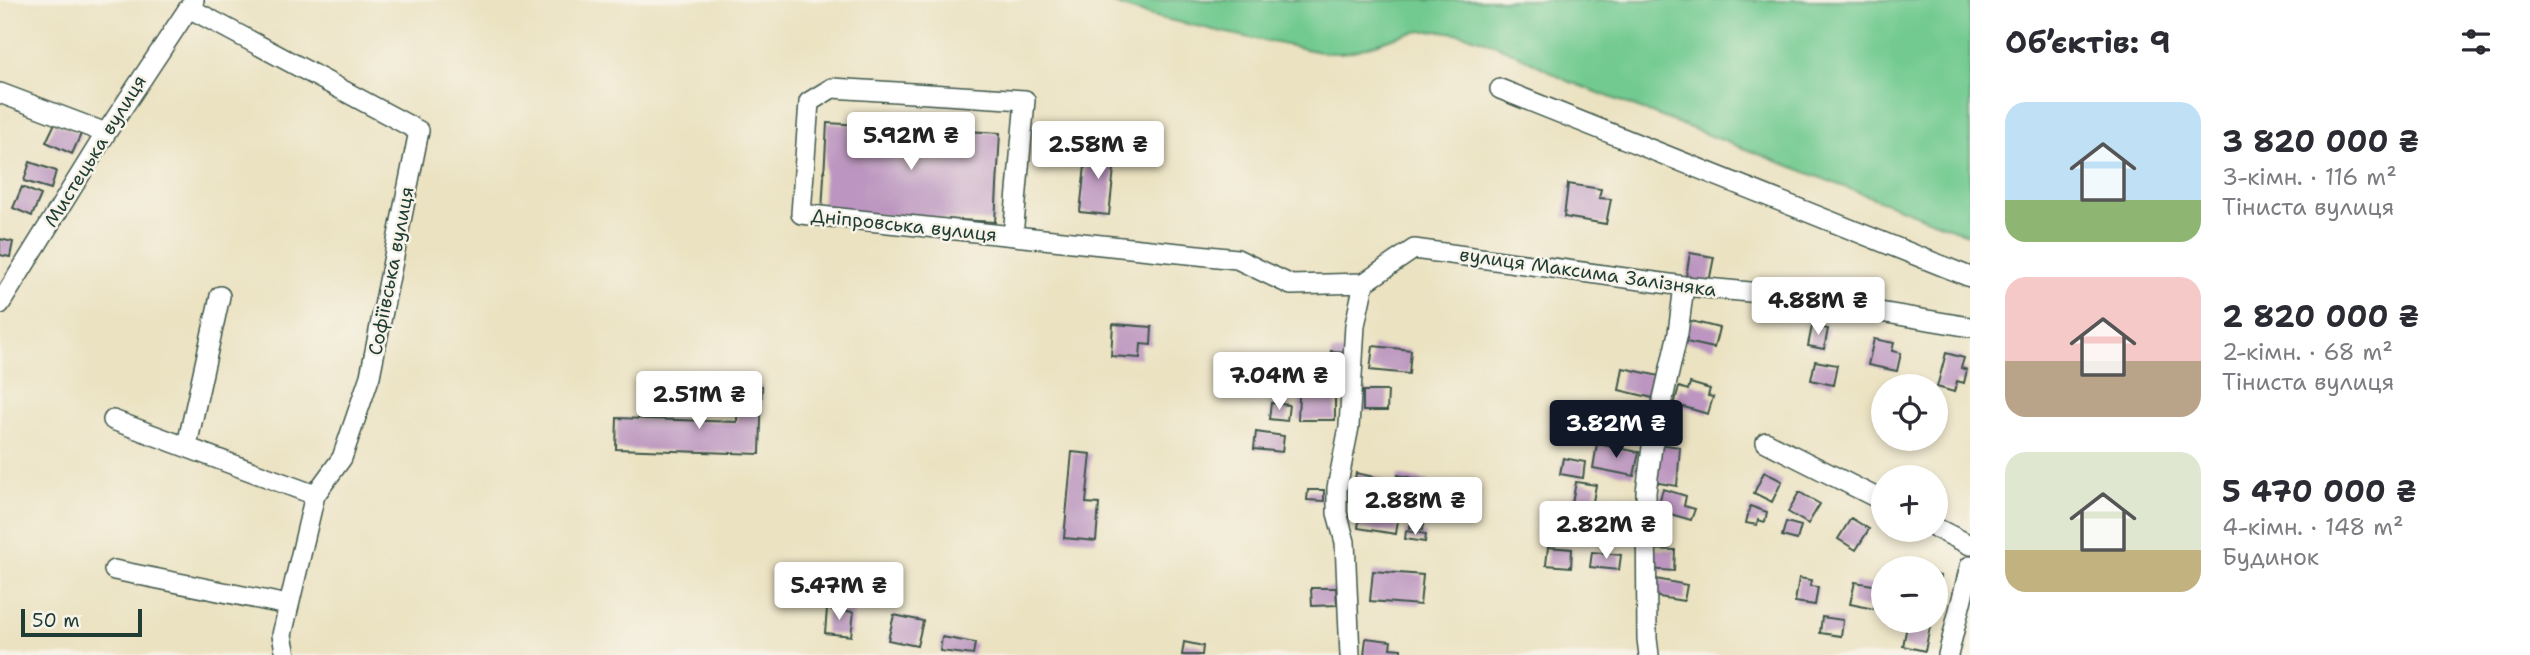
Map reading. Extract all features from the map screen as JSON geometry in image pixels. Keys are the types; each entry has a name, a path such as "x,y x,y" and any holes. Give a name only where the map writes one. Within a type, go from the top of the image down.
{"street":[{"name":"Мистецька вулиця","path":"0,304 106,133 192,4"},
{"name":"Софіївська вулиця","path":"192,4 419,131 370,376 342,458 315,495 282,635 286,655"},
{"name":"Дніпровська вулиця","path":"1013,236 1025,100 832,88 809,103 801,214 1013,236 1237,259 1291,285 1364,283"},
{"path":"1500,89 1970,277"},
{"path":"0,93 106,133"},
{"name":"вулиця Максима Залізняка","path":"1364,283 1414,248 1684,286 1772,294 1970,327"},
{"path":"1350,655 1345,542 1337,513 1337,488 1349,427 1355,325 1364,283"},
{"path":"1649,655 1646,492 1652,447 1678,333 1684,286"},
{"path":"187,446 220,296"},
{"path":"113,420 315,495"},
{"path":"1766,442 1871,495"},
{"path":"1948,534 1970,545"},
{"path":"1948,655 1970,566"},
{"path":"114,570 288,605"}],"green space":[{"path":"1105,0 1970,0 1970,235 1565,80 1510,51 1471,36 1451,32 1410,33 1356,50 1317,52 1161,18"}],"building":[{"path":"55,123 81,134 72,154 46,142"},
{"path":"827,123 1000,133 995,222 822,212"},
{"path":"1087,147 1116,150 1109,215 1080,212"},
{"path":"30,162 56,171 51,189 24,181"},
{"path":"1568,184 1601,189 1599,198 1611,199 1606,224 1564,217"},
{"path":"22,187 41,195 32,216 13,208"},
{"path":"0,239 13,242 10,257 0,255"},
{"path":"1690,253 1714,257 1709,282 1685,283"},
{"path":"1687,320 1719,328 1714,348 1682,341"},
{"path":"1113,324 1152,327 1151,345 1141,344 1140,358 1111,356"},
{"path":"1812,326 1828,329 1824,349 1808,346"},
{"path":"1874,339 1894,343 1892,351 1901,353 1897,371 1868,365"},
{"path":"1373,346 1411,350 1409,374 1370,370"},
{"path":"1331,351 1349,352 1347,382 1329,381"},
{"path":"1946,353 1964,358 1961,368 1967,370 1964,383 1957,381 1954,392 1948,390 1948,374 1940,374"},
{"path":"1815,361 1837,365 1833,385 1811,380"},
{"path":"1623,368 1659,376 1653,398 1619,390"},
{"path":"1690,383 1710,389 1708,396 1713,397 1708,414 1674,404 1679,387 1688,390"},
{"path":"738,385 762,386 760,454 616,449 617,418 737,422"},
{"path":"1363,391 1388,391 1387,411 1363,411"},
{"path":"1299,394 1335,394 1335,420 1298,420"},
{"path":"1271,403 1289,405 1287,421 1269,419"},
{"path":"1256,432 1284,436 1282,452 1254,449"},
{"path":"1597,444 1639,452 1634,476 1593,468"},
{"path":"1659,444 1680,447 1677,486 1653,482"},
{"path":"1072,452 1091,454 1086,503 1099,504 1096,541 1064,538"},
{"path":"1563,458 1585,462 1583,478 1560,474"},
{"path":"1764,472 1782,481 1772,502 1754,493"},
{"path":"1356,473 1383,479 1380,495 1353,490"},
{"path":"1398,475 1429,481 1426,496 1396,490"},
{"path":"1576,482 1596,485 1592,507 1572,503"},
{"path":"1663,489 1686,496 1684,506 1695,509 1691,520 1657,510"},
{"path":"1308,490 1324,490 1324,501 1307,500"},
{"path":"1799,492 1820,504 1808,524 1788,512"},
{"path":"1413,498 1427,500 1423,530 1410,528"},
{"path":"1361,506 1399,512 1396,534 1358,528"},
{"path":"1750,506 1767,512 1765,522 1758,520 1757,525 1746,523"},
{"path":"1598,511 1621,515 1617,540 1600,537 1602,522 1596,521"},
{"path":"1557,517 1573,520 1570,534 1554,531"},
{"path":"1851,518 1869,529 1856,550 1838,539"},
{"path":"1786,522 1801,526 1797,540 1782,536"},
{"path":"1406,531 1426,534 1425,542 1405,539"},
{"path":"1548,547 1572,549 1571,567 1546,565"},
{"path":"1650,549 1675,550 1674,571 1649,569"},
{"path":"1592,552 1621,555 1619,570 1590,567"},
{"path":"1373,571 1423,575 1420,605 1370,601"},
{"path":"1799,578 1811,580 1810,586 1818,587 1815,605 1795,602"},
{"path":"1656,579 1687,585 1684,601 1653,596"},
{"path":"1855,582 1871,585 1871,608 1850,604"},
{"path":"1311,588 1336,588 1337,605 1312,606"},
{"path":"827,609 854,612 851,636 825,633"},
{"path":"894,615 923,621 917,646 888,640"},
{"path":"1822,617 1843,620 1841,636 1820,633"},
{"path":"1906,633 1929,633 1925,651 1903,646"},
{"path":"942,637 975,643 973,655 940,651"},
{"path":"1366,638 1391,641 1390,648 1401,649 1401,655 1364,655"},
{"path":"1184,642 1203,646 1202,655 1182,655"}]}
